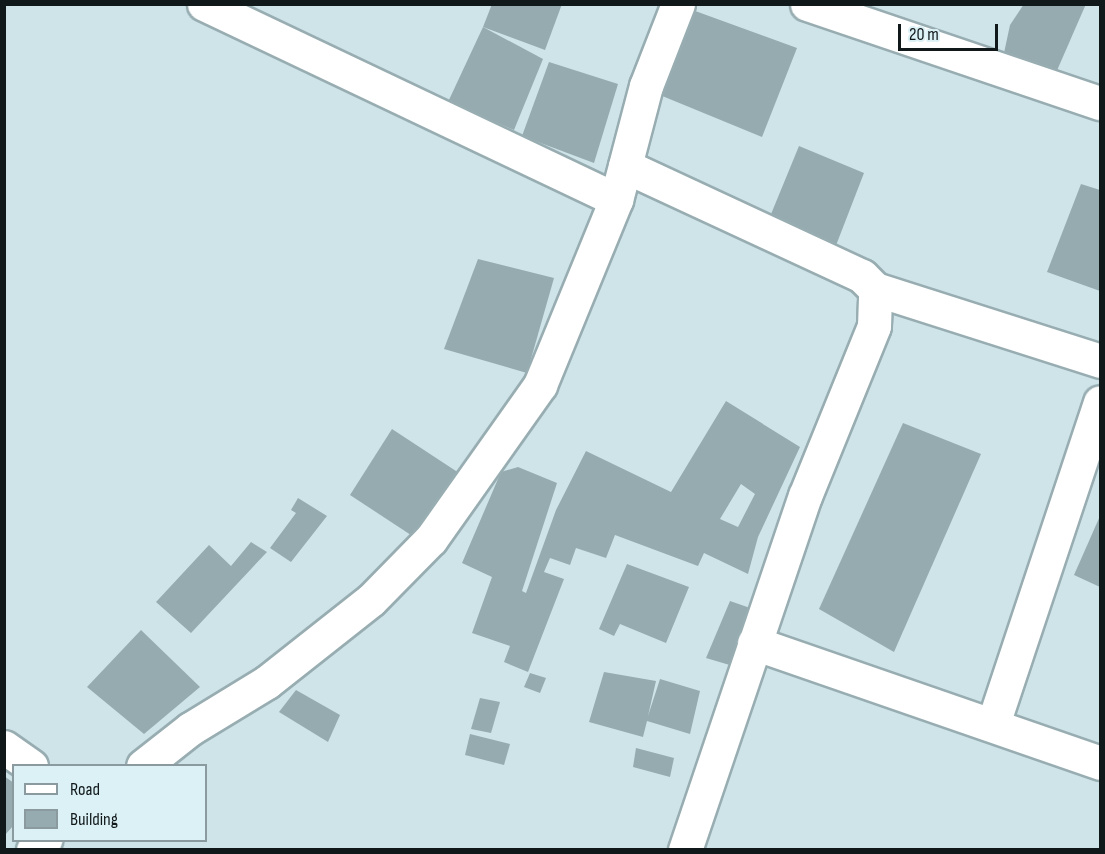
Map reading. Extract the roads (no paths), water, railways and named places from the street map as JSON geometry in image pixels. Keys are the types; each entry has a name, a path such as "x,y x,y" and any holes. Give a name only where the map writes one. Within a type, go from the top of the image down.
{"street":[{"path":"204,4 616,200"},
{"path":"144,764 343,625 431,539 540,385 616,200 646,86 678,4"},
{"path":"807,4 1101,103"},
{"path":"625,166 862,276 875,289 1101,362"},
{"path":"685,849 805,496 874,326 875,289"},
{"path":"993,724 1101,402"},
{"path":"754,643 1101,763"},
{"path":"4,747 30,764"}]}
